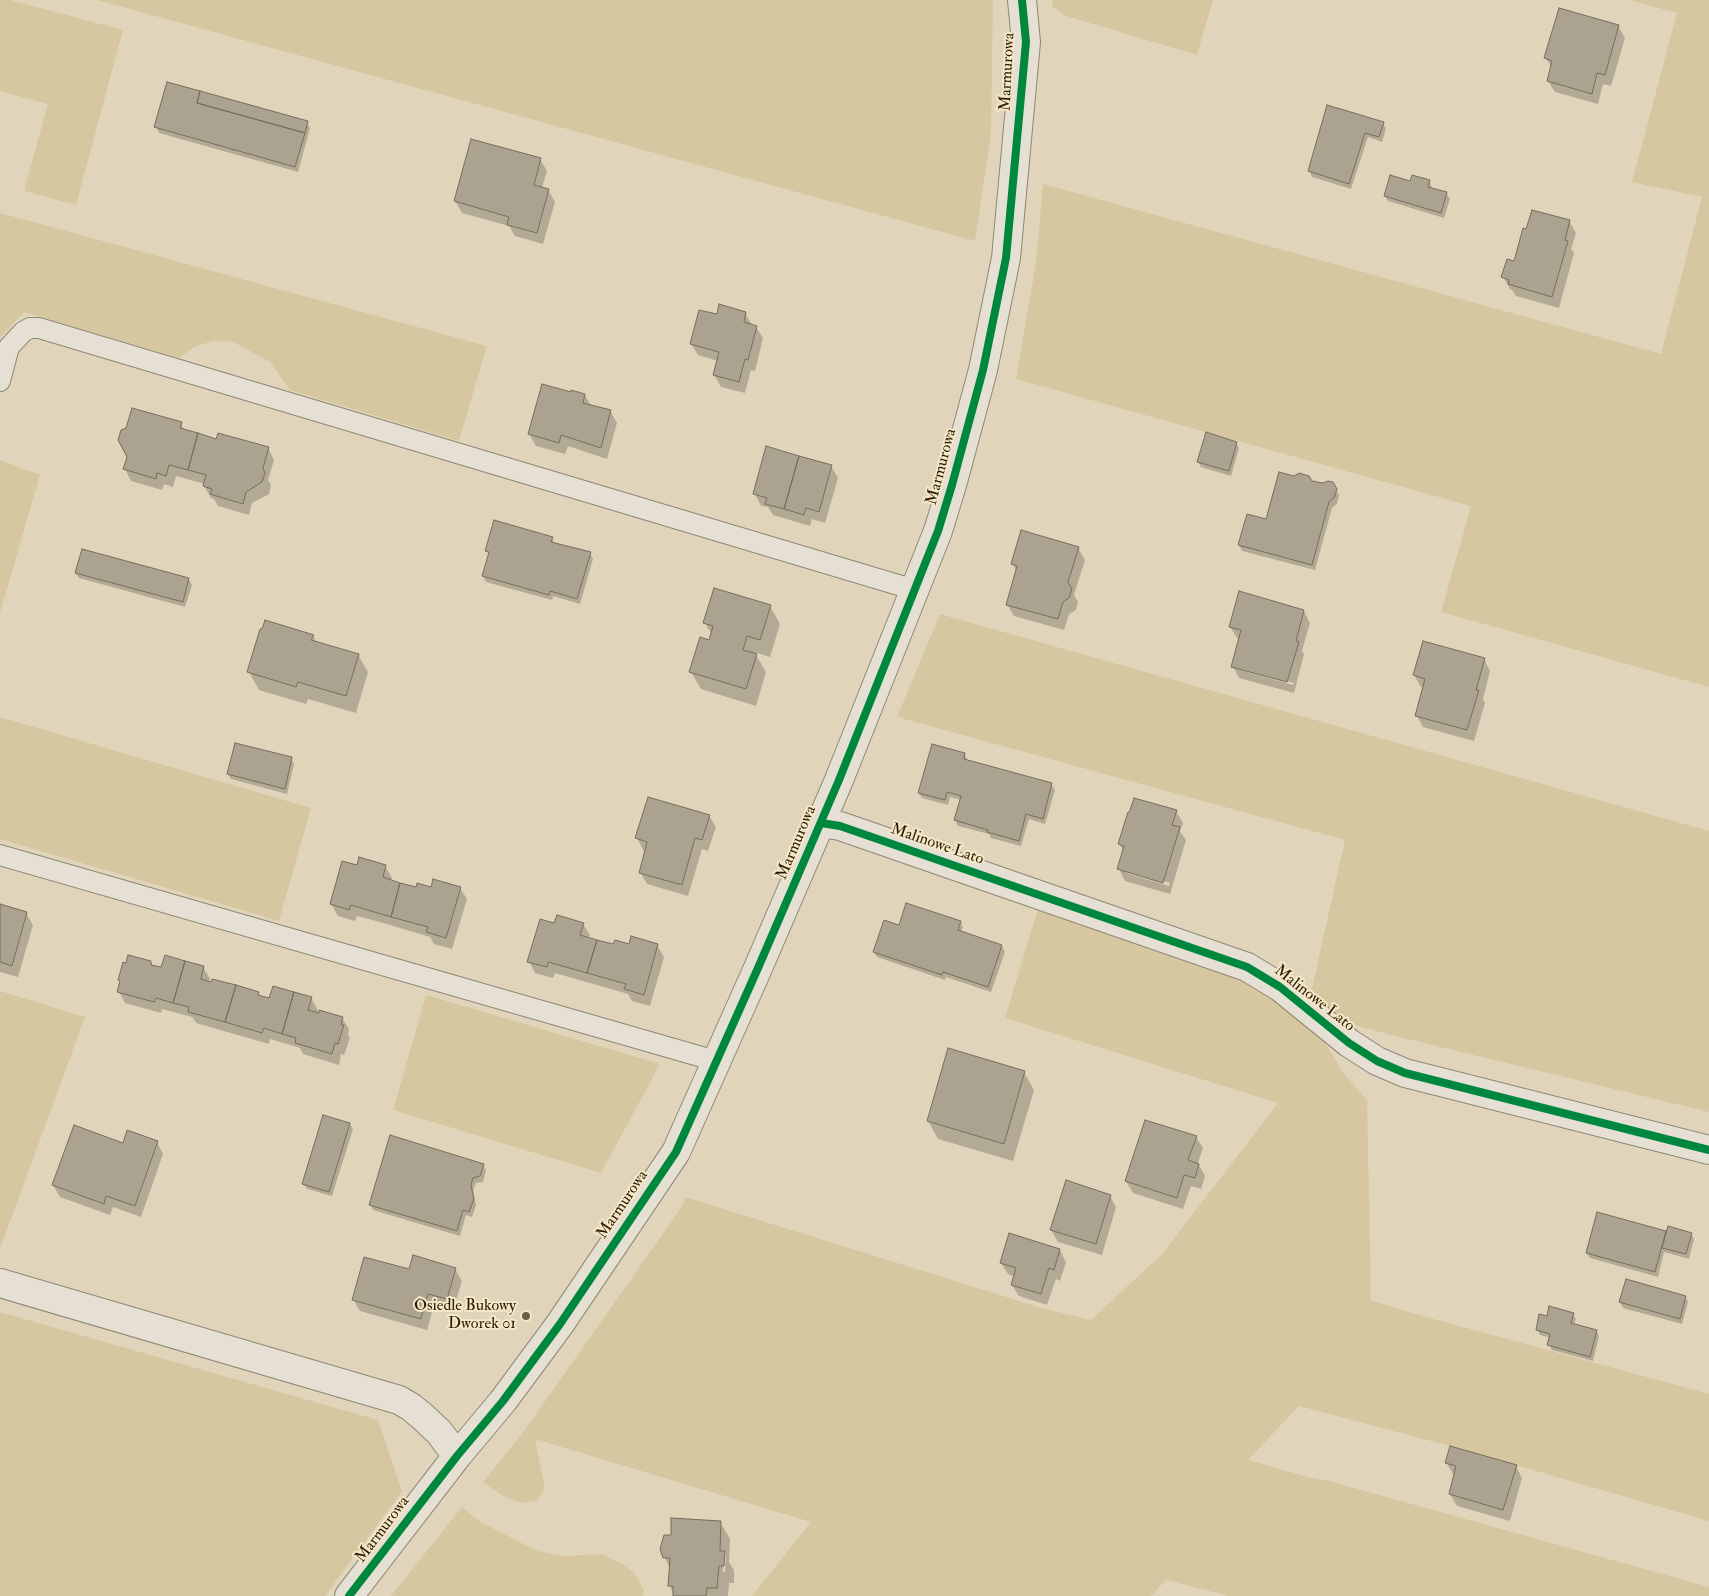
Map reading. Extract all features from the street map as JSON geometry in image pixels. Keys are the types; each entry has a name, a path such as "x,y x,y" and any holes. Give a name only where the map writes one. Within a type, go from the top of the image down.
{"street":[{"name":"Marmurowa","path":"349,1596 457,1456 503,1401 560,1324 676,1152 821,823 938,531 983,370 1006,258 1026,42 1022,0"},
{"name":"Malinowe Lato","path":"821,823 840,826 1247,966 1280,987 1348,1044 1377,1061 1405,1073 1709,1150"},
{"path":"0,1283 399,1400 411,1407 439,1432 457,1456"}],"lane":[{"path":"0,381 10,347 23,332 30,328 39,328 915,590"},
{"path":"0,855 716,1061"}],"shaded area":[{"path":"0,0 10,0 123,30 76,205 24,191 48,104 0,91"},
{"path":"97,0 993,0 991,134 975,241"},
{"path":"1052,0 1213,0 1197,55 1063,15 1053,7"},
{"path":"1629,0 1709,0 1709,687 1441,612 1471,506 1016,379 1036,263 1043,184 1661,354 1702,197 1632,182 1677,13"},
{"path":"0,213 487,346 459,441 290,390 270,362 233,342 213,341 194,347 179,358 24,312 0,338"},
{"path":"0,460 40,475 0,613"},
{"path":"940,614 1709,831 1709,1112 1336,1020 1309,1002 1345,840 897,717"},
{"path":"0,717 311,808 279,921 0,839"},
{"path":"1039,905 1258,983 1319,1033 1344,1074 1367,1100 1371,1300 1408,1312 1709,1394 1709,1521 1450,1446 1299,1406 1248,1460 1709,1587 1709,1596 1229,1596 1166,1580 1151,1596 752,1596 811,1522 535,1439 544,1483 543,1492 536,1501 523,1503 505,1497 483,1482 522,1434 683,1205 685,1197 1042,1308 1091,1320 1163,1253 1278,1103 1005,1018"},
{"path":"0,991 85,1017 0,1249"},
{"path":"426,995 660,1064 601,1173 393,1110"},
{"path":"0,1312 378,1420 402,1491 325,1596 0,1596"},
{"path":"462,1507 479,1521 537,1551 565,1556 601,1554 621,1563 634,1573 644,1589 643,1596 391,1596"}],"building":[{"path":"1559,8 1619,25 1605,75 1597,73 1592,94 1547,81 1552,61 1544,58"},
{"path":"167,82 200,91 197,103 305,133 295,167 154,127"},
{"path":"200,91 308,121 305,133 197,103"},
{"path":"1327,105 1384,122 1379,137 1365,133 1349,184 1308,171"},
{"path":"471,139 541,158 534,185 549,189 537,233 507,225 509,217 454,201"},
{"path":"1390,175 1410,181 1412,175 1430,180 1428,187 1447,192 1441,213 1384,196"},
{"path":"1532,210 1570,220 1565,240 1568,241 1552,297 1508,284 1509,280 1501,277 1507,259 1514,261 1523,228 1526,229"},
{"path":"719,304 746,312 744,322 757,326 748,360 745,359 739,382 713,375 719,352 690,344 699,310 717,314"},
{"path":"542,384 585,394 583,403 611,410 601,448 561,435 559,443 528,434"},
{"path":"132,408 182,422 180,428 198,433 188,470 169,465 166,476 157,473 156,479 123,469 127,457 118,440 121,430 126,428"},
{"path":"1206,432 1237,442 1229,471 1197,462"},
{"path":"198,433 216,439 218,433 269,447 263,468 265,473 262,482 246,492 243,504 210,494 212,489 203,486 206,475 188,470"},
{"path":"766,446 799,456 784,509 765,504 767,498 753,494"},
{"path":"799,456 832,465 819,512 806,508 804,515 784,509"},
{"path":"1279,472 1294,476 1299,473 1309,476 1312,481 1333,482 1337,489 1334,498 1329,502 1312,565 1238,545 1247,514 1266,519"},
{"path":"494,520 553,537 551,542 591,552 577,599 550,591 549,595 482,576 489,552 485,551"},
{"path":"1021,530 1079,547 1068,582 1072,589 1069,598 1063,602 1058,619 1006,605 1017,566 1011,564"},
{"path":"82,549 189,578 183,602 75,573"},
{"path":"714,588 771,605 760,640 747,636 743,650 757,654 746,689 689,672 700,637 709,640 713,626 703,623"},
{"path":"1239,591 1304,610 1296,641 1299,642 1287,682 1231,667 1241,630 1229,627"},
{"path":"265,620 314,635 311,640 359,654 346,696 298,682 296,687 247,672 260,629 262,629"},
{"path":"1423,641 1485,658 1476,690 1479,690 1467,730 1415,716 1425,679 1413,675"},
{"path":"235,743 292,757 285,789 227,774"},
{"path":"932,744 965,753 964,759 1052,783 1043,819 1026,814 1019,841 954,820 961,796 947,792 945,800 918,793"},
{"path":"648,797 710,815 702,840 695,838 682,885 639,873 647,842 635,838"},
{"path":"1134,798 1177,810 1172,825 1180,827 1163,883 1117,869 1124,846 1118,844"},
{"path":"359,857 386,865 383,877 400,883 391,917 351,905 349,910 330,904 342,861 357,865"},
{"path":"433,879 461,887 446,938 426,932 428,927 391,917 400,883 416,887 417,883 431,887"},
{"path":"906,903 961,921 958,930 1002,945 988,987 943,972 942,975 873,952 884,920 899,925"},
{"path":"0,904 27,912 12,966 0,962"},
{"path":"557,915 584,923 580,935 597,940 587,973 548,962 547,967 527,962 540,919 554,923"},
{"path":"631,936 658,944 644,995 624,989 626,984 587,973 597,940 613,944 615,940 629,944"},
{"path":"128,955 151,961 151,965 161,967 165,955 185,961 173,1003 156,998 154,1002 117,992 123,962 126,963"},
{"path":"185,961 204,966 201,979 211,982 212,979 236,985 225,1022 188,1012 189,1007 173,1003"},
{"path":"236,985 259,992 258,995 269,998 273,986 294,992 282,1034 264,1028 262,1033 225,1022"},
{"path":"294,992 312,997 308,1010 319,1013 319,1010 343,1017 341,1025 344,1025 338,1044 335,1043 332,1054 295,1043 296,1038 282,1034"},
{"path":"948,1048 1025,1071 1004,1144 927,1121"},
{"path":"323,1115 350,1123 329,1192 302,1184"},
{"path":"1145,1120 1197,1136 1188,1160 1199,1164 1195,1178 1184,1175 1177,1198 1125,1181"},
{"path":"74,1125 123,1143 127,1130 158,1141 135,1206 106,1196 104,1204 52,1185"},
{"path":"390,1135 484,1164 480,1176 473,1178 471,1185 474,1199 469,1212 463,1210 457,1231 369,1205"},
{"path":"1066,1180 1111,1195 1096,1244 1050,1230"},
{"path":"1597,1212 1666,1231 1655,1272 1586,1253"},
{"path":"1668,1226 1692,1233 1686,1254 1662,1248"},
{"path":"1009,1233 1060,1249 1054,1270 1049,1268 1041,1294 1011,1285 1016,1268 1000,1263"},
{"path":"413,1255 456,1268 447,1299 428,1294 421,1319 352,1300 364,1257 409,1269"},
{"path":"1626,1279 1686,1296 1680,1319 1619,1302"},
{"path":"1549,1306 1574,1313 1571,1323 1597,1330 1590,1357 1547,1345 1550,1334 1536,1330 1539,1314 1547,1316"},
{"path":"1450,1446 1517,1465 1503,1510 1449,1494 1456,1466 1445,1463"},
{"path":"671,1518 721,1521 720,1551 725,1551 724,1566 719,1566 717,1588 707,1588 706,1596 673,1596 673,1586 668,1586 670,1558 663,1558 660,1549 664,1535 671,1535"}],"cycle path":[{"path":"349,1596 457,1456 503,1401 560,1324 676,1152 839,780 938,531 983,370 1006,258 1026,42 1022,0"},
{"path":"821,823 840,826 1247,967 1280,987 1349,1043 1377,1061 1405,1073 1709,1150"}],"place":[{"name":"Osiedle Bukowy Dworek 01","path":"526,1316"}]}
